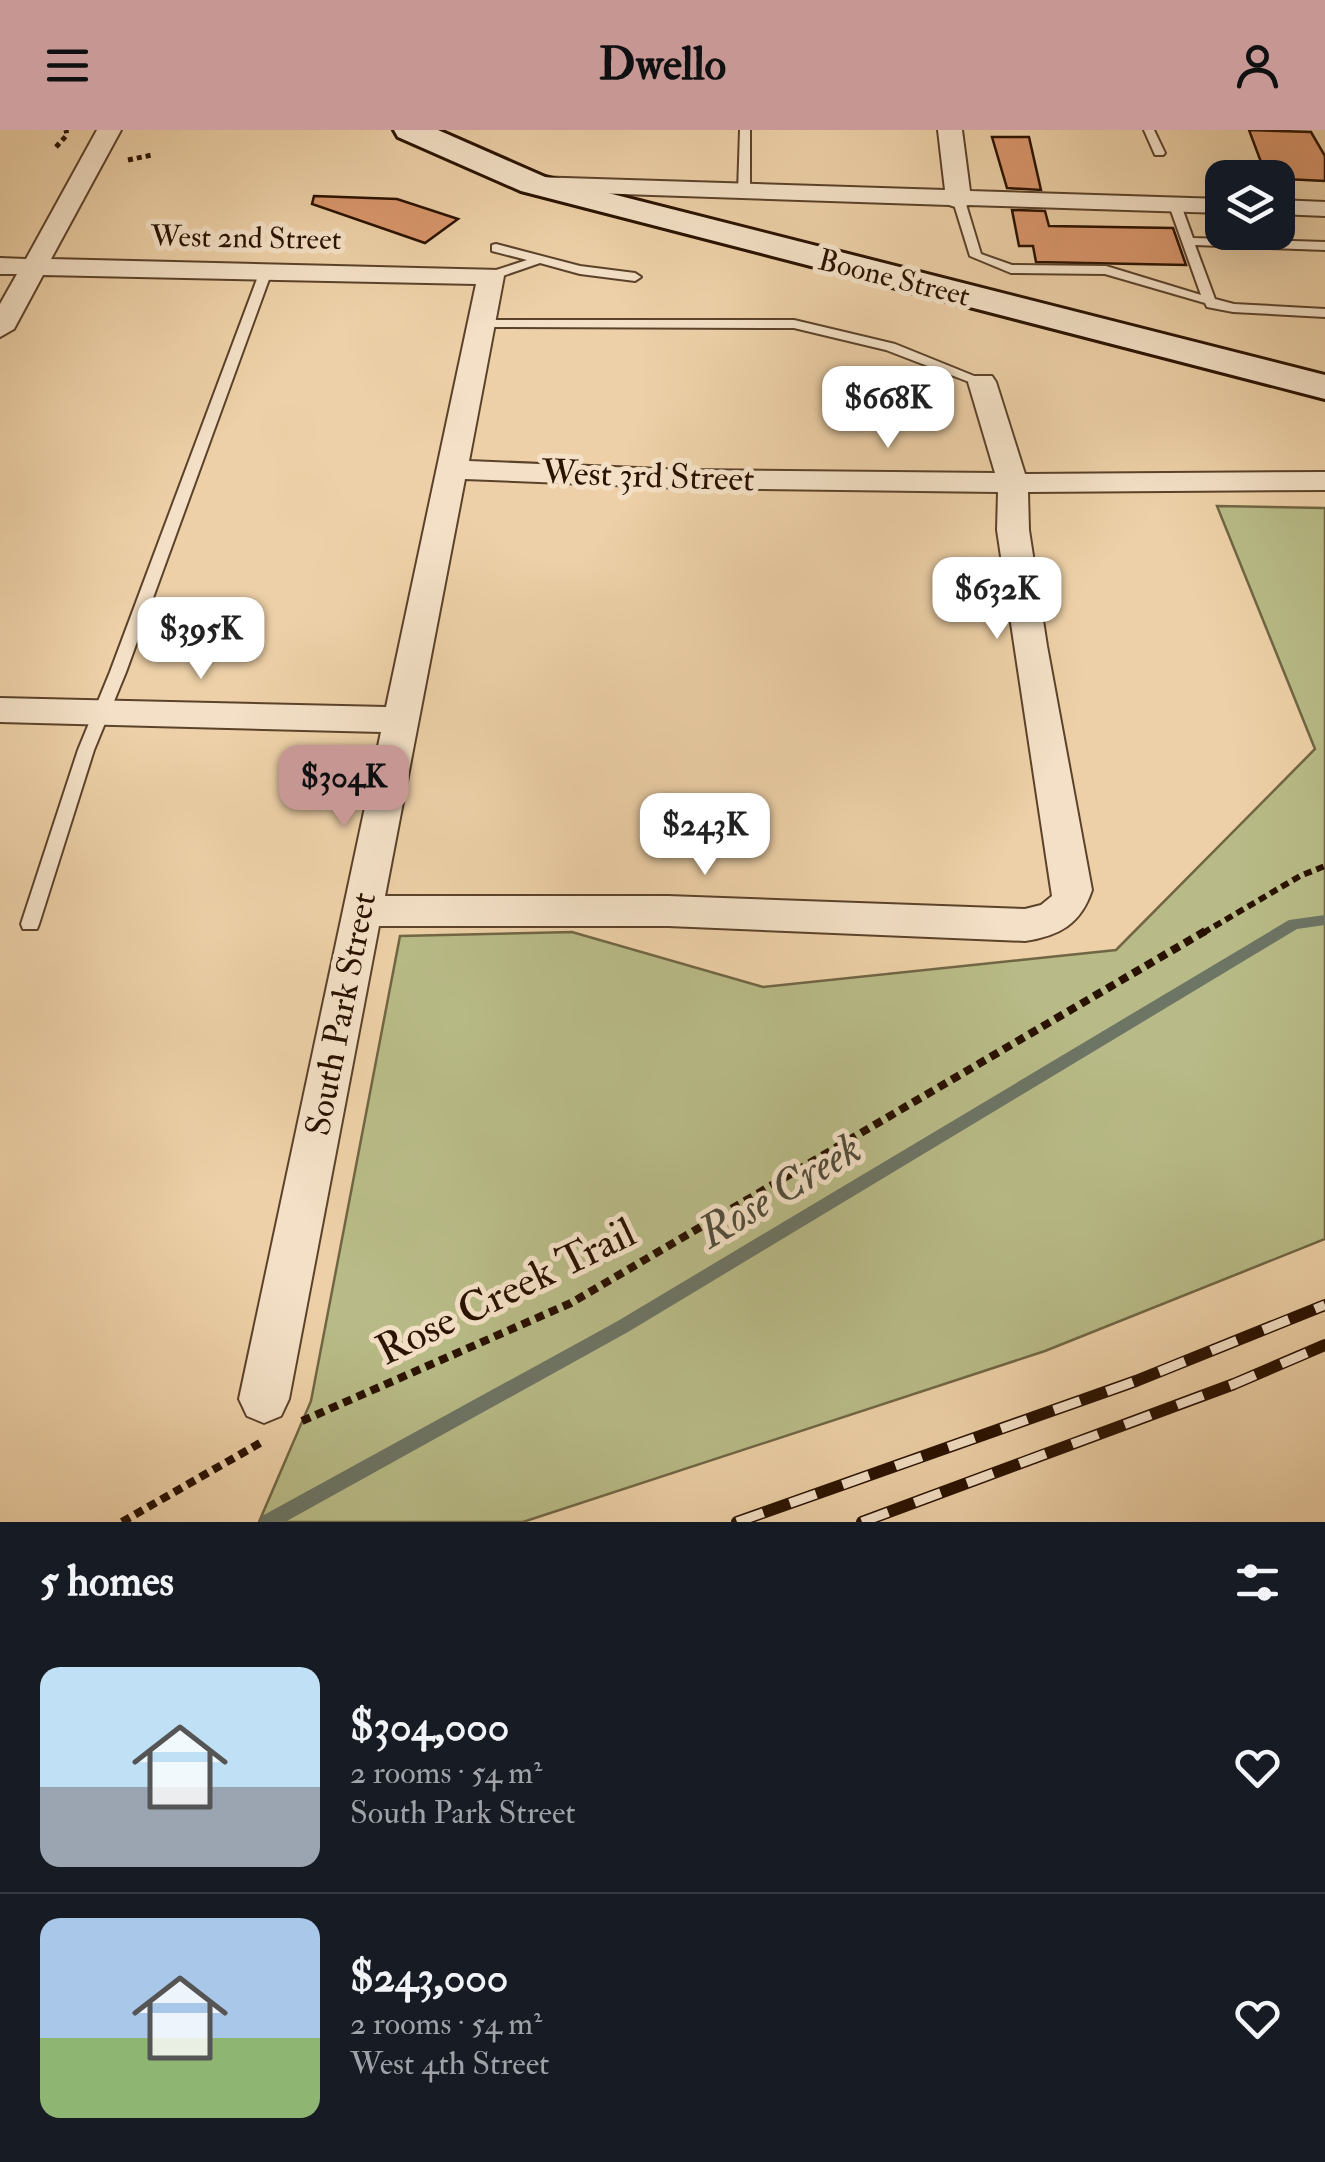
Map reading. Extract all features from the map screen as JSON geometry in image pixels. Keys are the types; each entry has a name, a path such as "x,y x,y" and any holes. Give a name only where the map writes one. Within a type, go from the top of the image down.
{"main road":[{"name":"Boone Street","path":"410,130 457,144 533,184 1325,386"}],"street":[{"path":"0,329 108,130"},
{"path":"950,130 959,200"},
{"path":"533,184 1205,206"},
{"path":"1295,208 1325,209"},
{"name":"West 2nd Street","path":"0,266 266,271 493,262"},
{"name":"South Park Street","path":"264,1398 493,262"},
{"path":"362,911 668,911 1025,925 1046,922 1062,912 1073,890 1027,626 1013,530 1012,484 982,382"},
{"name":"West 3rd Street","path":"452,469 685,479 1012,484 1325,481"},
{"path":"0,710 401,720"}],"lane":[{"path":"744,130 744,192"},
{"path":"1150,130 1159,153"},
{"path":"959,200 976,256 987,262 1011,268 1106,270 1211,304 1325,314"},
{"path":"1176,205 1211,304"},
{"path":"1188,241 1325,246"},
{"path":"493,262 538,260 635,277"},
{"path":"493,262 538,260"},
{"path":"30,924 99,712 118,672 266,271"},
{"path":"481,324 794,324 890,348 953,368 982,382"}],"path":[{"name":"Rose Creek Trail","path":"289,1427 571,1304 1283,886 1325,866"},
{"path":"122,1522 272,1436"}],"green space":[{"path":"1217,506 1325,508 1325,1239 1045,1351 523,1522 259,1522 311,1401 400,936 572,932 763,987 1116,950 1315,749"}],"building":[{"path":"1249,130 1311,132 1325,156 1325,181 1295,179 1295,160 1260,160"},
{"path":"992,137 1029,137 1041,190 1007,188"},
{"path":"314,196 397,199 458,219 425,243 312,204"},
{"path":"1012,210 1045,211 1049,226 1173,228 1186,265 1036,262 1033,246 1019,246"}],"waterway":[{"name":"Rose Creek","path":"268,1522 622,1327 1294,924 1325,920"}],"railway":[{"path":"737,1522 1136,1381 1325,1305"},
{"path":"862,1522 1234,1384 1325,1345"}]}
